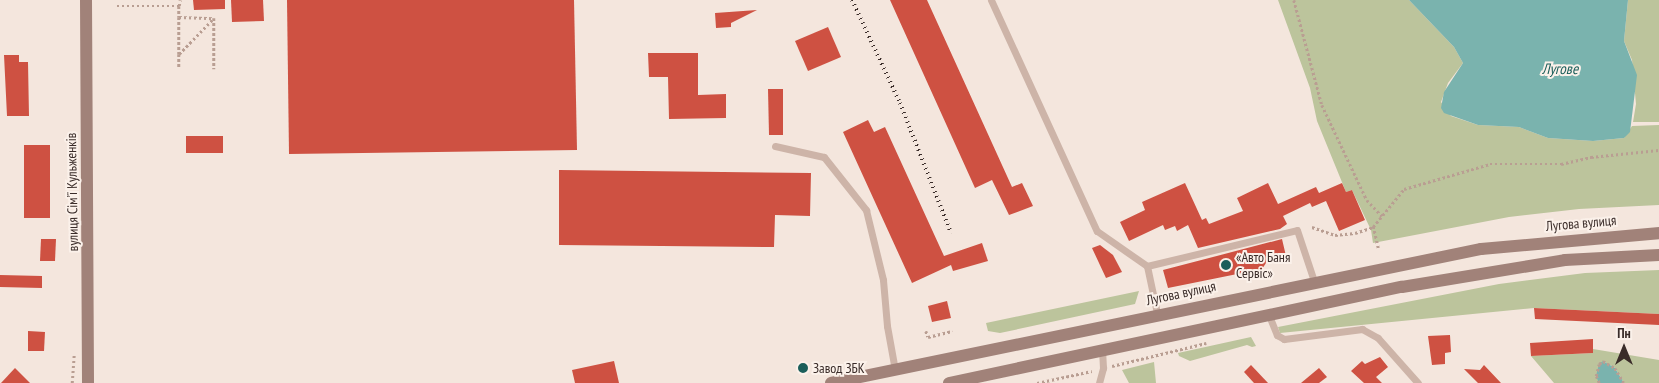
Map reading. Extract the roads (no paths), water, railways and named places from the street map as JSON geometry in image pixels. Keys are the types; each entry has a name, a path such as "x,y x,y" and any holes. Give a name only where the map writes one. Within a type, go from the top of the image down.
{"main road":[{"name":"вулиця Сімʼї Кульженків","path":"86,0 88,383"},
{"name":"Лугова вулиця","path":"831,383 1157,313 1481,249 1659,233"},
{"path":"950,383 1268,313 1520,267 1565,260 1659,255"}],"lane":[{"path":"991,0 1097,231 1147,266 1157,313"},
{"path":"775,146 824,157 866,210 883,280 886,326 895,370"},
{"path":"1147,266 1297,230 1314,281"},
{"path":"1268,313 1277,335 1284,339 1362,329 1378,338 1418,383"},
{"path":"1099,383 1103,368 1102,350"}],"water":[{"name":"Лугове","path":"1409,0 1628,0 1624,41 1637,75 1630,132 1624,138 1593,141 1548,138 1519,127 1478,125 1444,113 1441,108 1444,92 1463,63 1454,47"},
{"path":"1603,361 1615,368 1624,383 1599,383 1596,376 1599,364"}],"railway":[{"path":"852,0 900,103 951,233"}],"place":[{"name":"«Авто Баня Сервіс»","path":"1226,265"},
{"name":"Завод ЗБК","path":"803,368"}]}
